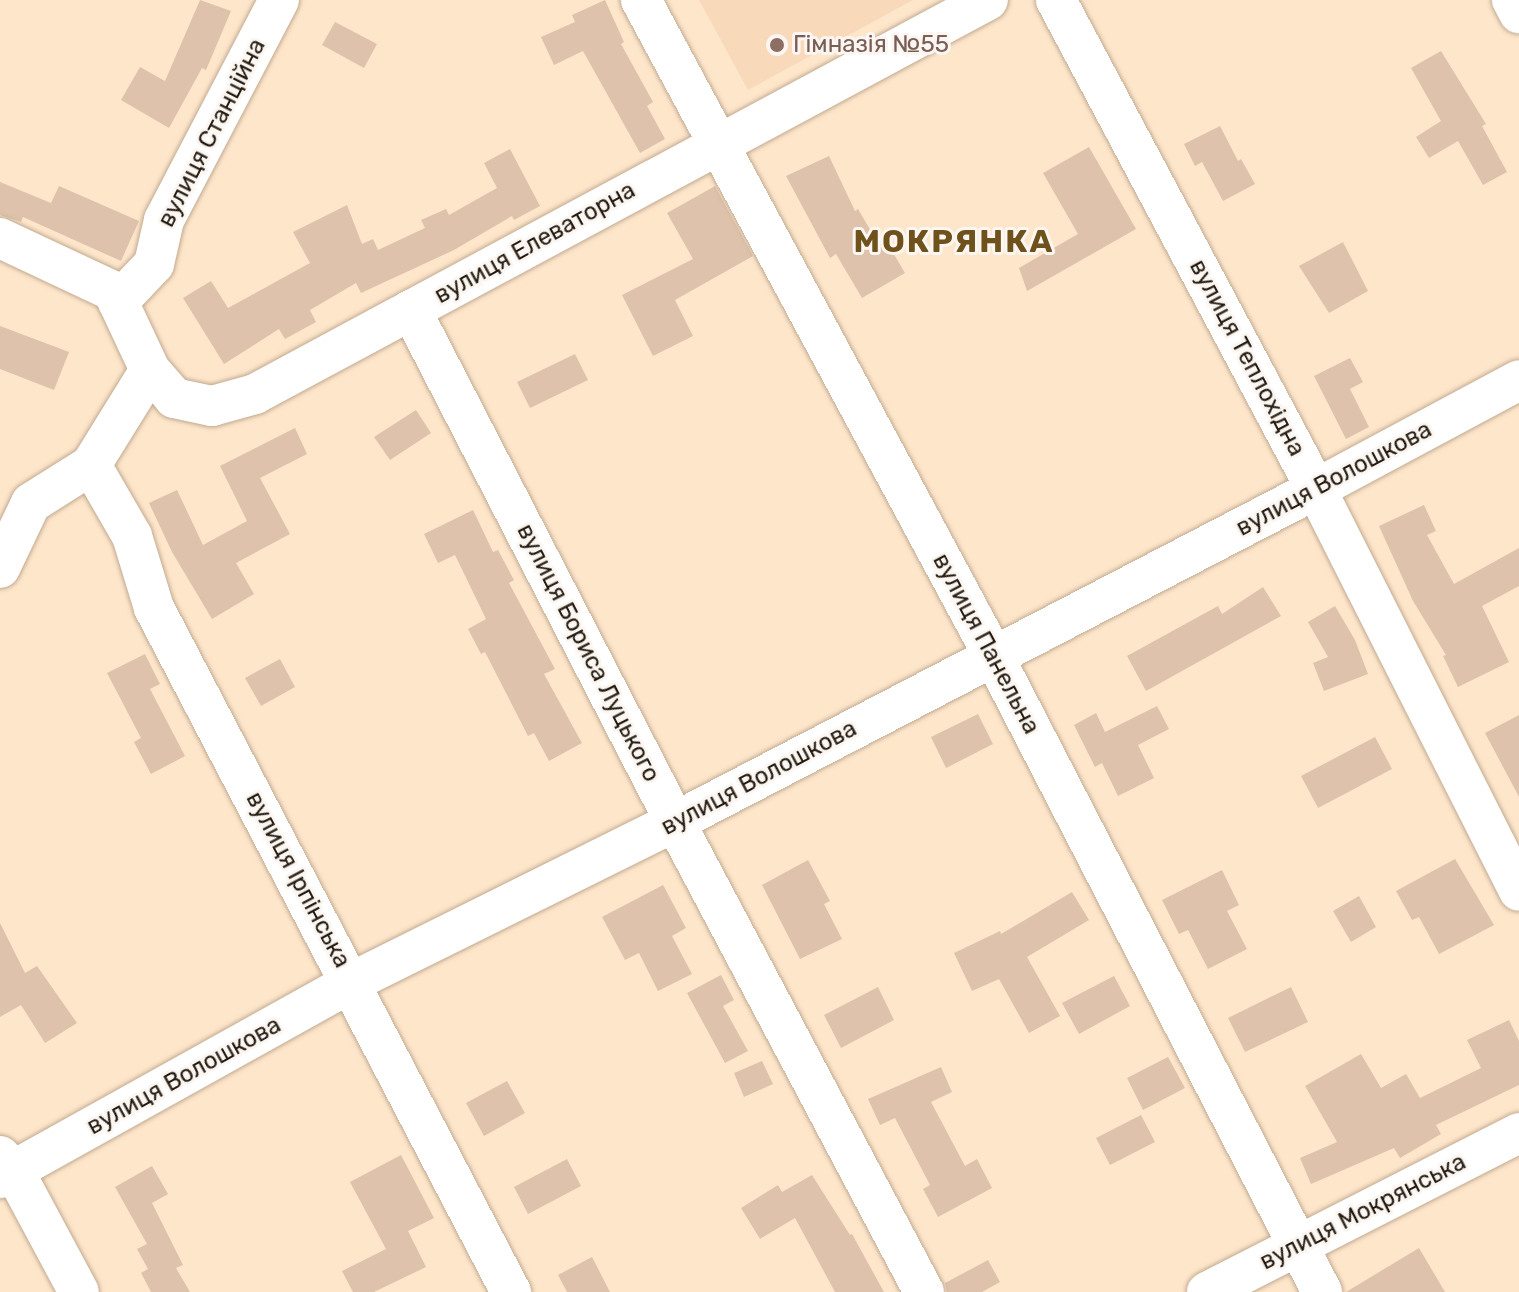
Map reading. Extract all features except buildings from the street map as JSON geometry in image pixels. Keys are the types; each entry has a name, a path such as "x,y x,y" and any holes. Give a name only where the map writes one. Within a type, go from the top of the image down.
{"street":[{"name":"вулиця Станційна","path":"118,302 154,264 164,220 279,0"},
{"name":"вулиця Панельна","path":"641,0 993,655 1322,1292"},
{"name":"вулиця Елеваторна","path":"118,302 150,370 174,398 212,406 255,394 988,0"},
{"name":"вулиця Теплохідна","path":"1056,0 1316,489 1519,891"},
{"path":"1512,0 1519,13"},
{"path":"0,238 113,291 118,302"},
{"name":"вулиця Бориса Луцького","path":"411,310 675,822 924,1292"},
{"path":"0,568 31,503 91,465 150,370"},
{"name":"вулиця Волошкова","path":"5,1169 352,982 675,822 1519,380"},
{"name":"вулиця Ірпінська","path":"91,465 132,536 154,608 352,982 511,1292"},
{"name":"вулиця Мокрянська","path":"1207,1292 1519,1133"},
{"path":"5,1169 79,1292"}],"shaded area":[{"name":"Гімназія №55","path":"699,0 913,0 748,90"}],"place":[{"name":"Гімназія №55","path":"777,45"}],"district":[{"name":"МОКРЯНКА","path":"954,241"}]}
